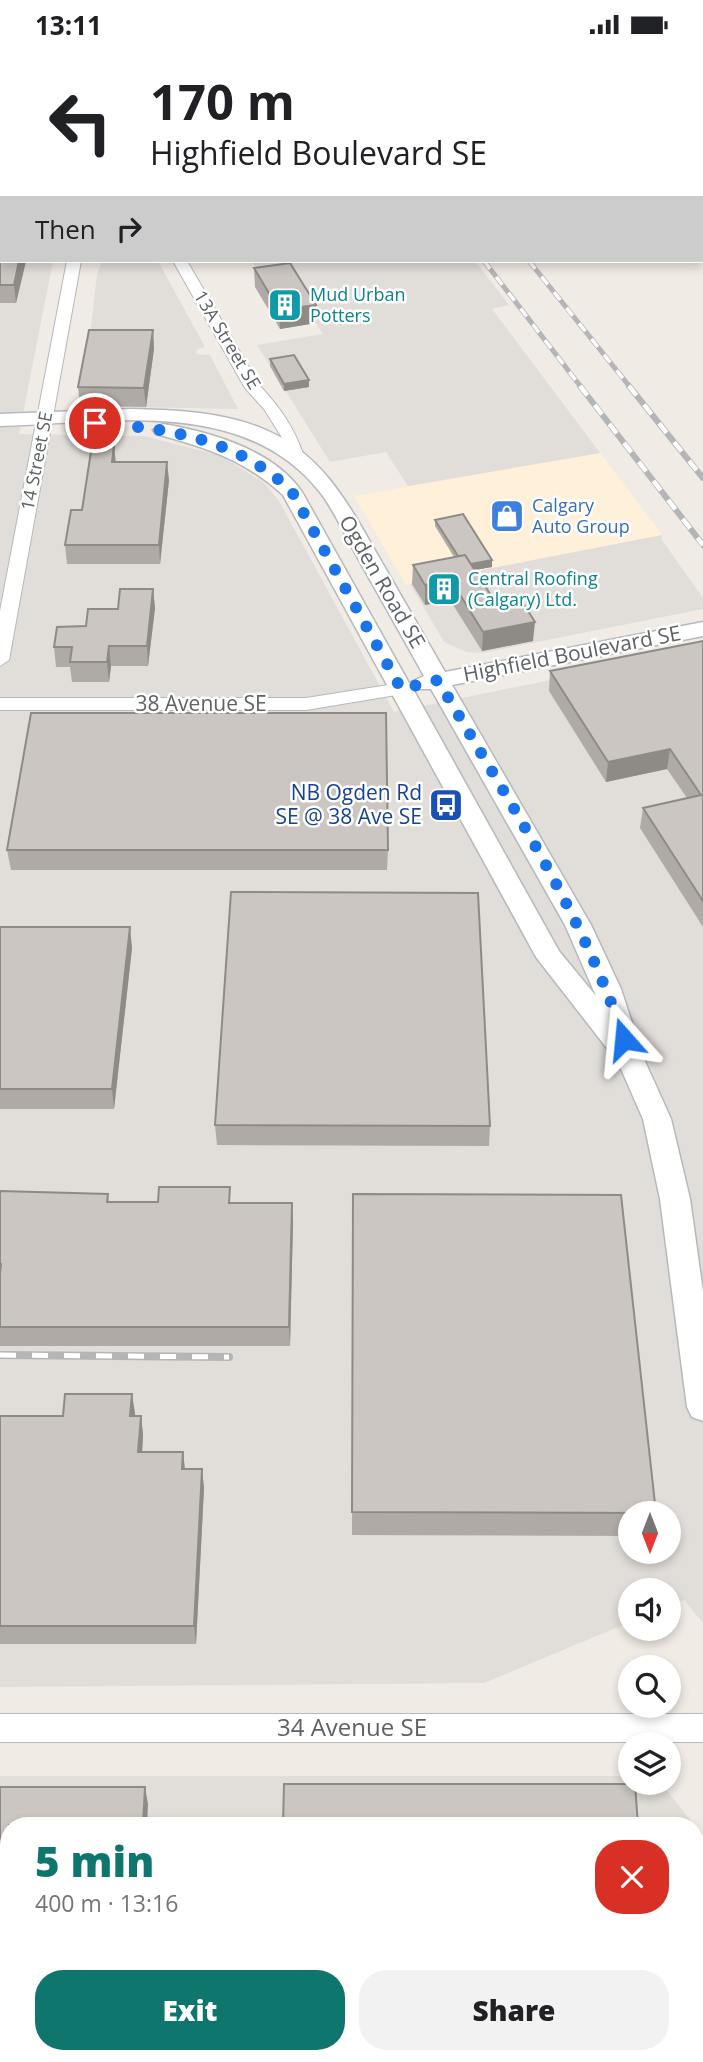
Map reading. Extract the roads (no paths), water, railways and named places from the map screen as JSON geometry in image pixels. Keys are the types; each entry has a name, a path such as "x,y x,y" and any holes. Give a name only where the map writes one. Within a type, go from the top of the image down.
{"street":[{"name":"14 Street SE","path":"0,660 75,263"},
{"name":"13A Street SE","path":"181,263 253,388 270,406 289,436 295,454"},
{"name":"Ogden Road SE","path":"0,420 129,414 184,416 229,424 295,454 329,489 578,925 607,989 631,1059 657,1119 675,1199 703,1408"},
{"name":"Ogden Road SE","path":"45,420 176,432 225,446 277,477 292,492 549,957 631,1059"},
{"name":"Highfield Boulevard SE","path":"401,689 703,629"},
{"name":"38 Avenue SE","path":"0,704 306,704 401,689"},
{"name":"34 Avenue SE","path":"0,1728 703,1728"}],"railway":[{"path":"486,263 581,387"},
{"path":"531,263 630,387"},
{"path":"580,386 703,545"},
{"path":"629,386 703,478"},
{"path":"0,1355 229,1357"}],"place":[{"name":"Mud Urban Potters","path":"285,305"},
{"name":"Calgary Auto Group","path":"507,516"},
{"name":"Central Roofing (Calgary) Ltd.","path":"444,589"},
{"name":"NB Ogden Rd SE @ 38 Ave SE","path":"446,805"}]}
